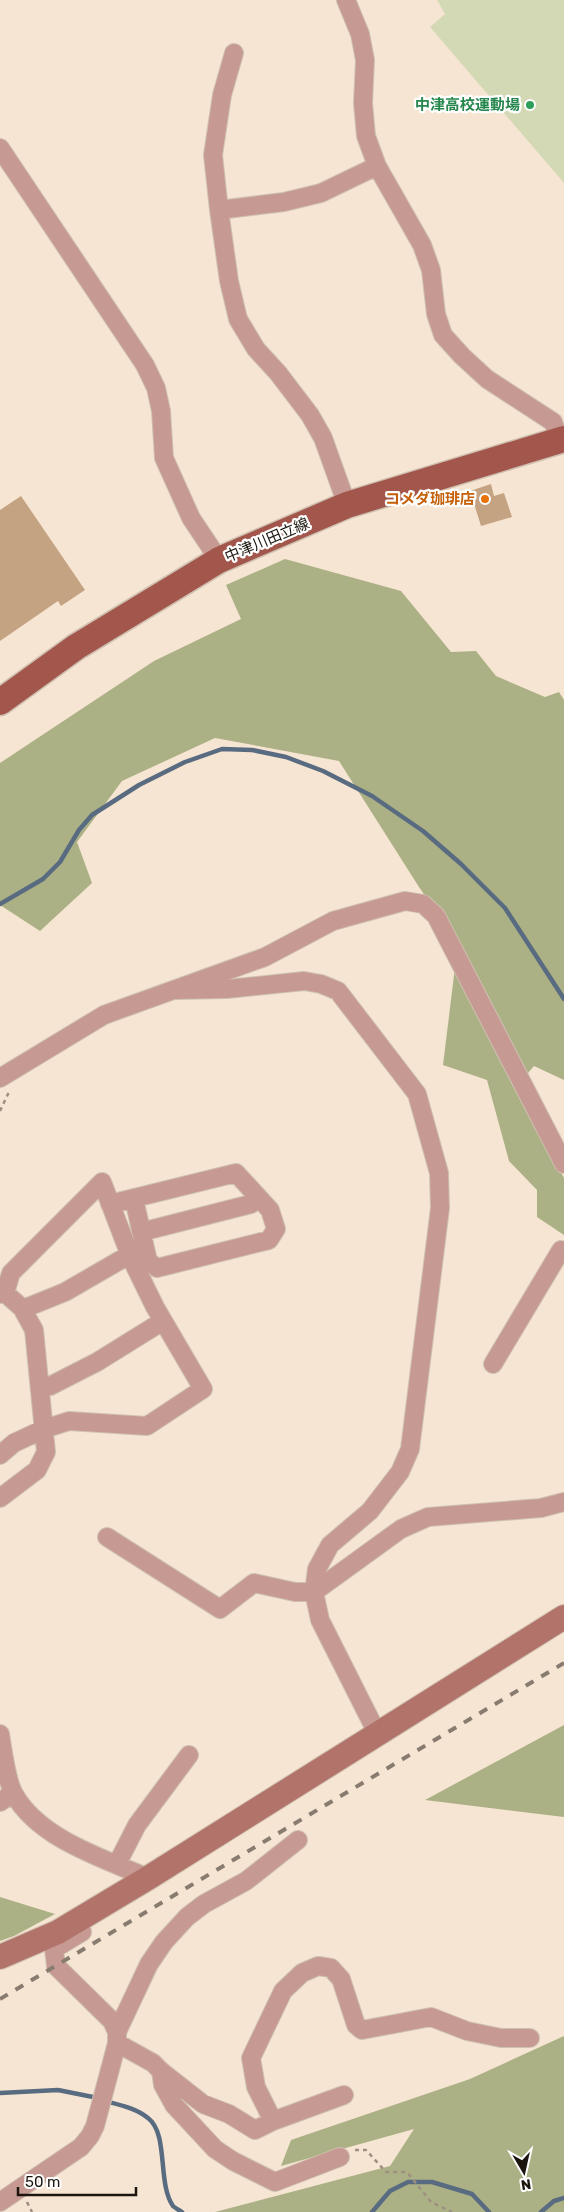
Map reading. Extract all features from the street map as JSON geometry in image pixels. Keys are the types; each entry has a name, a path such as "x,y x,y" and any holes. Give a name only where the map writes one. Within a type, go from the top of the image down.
{"main road":[{"name":"中津川田立線","path":"0,702 76,647 219,560 348,505 562,440"}],"street":[{"path":"346,0 360,34 365,60 364,118 366,136 378,166 422,245 431,270 436,314 443,335 487,379 553,422 562,440"},
{"path":"234,53 222,94 213,155 228,281 238,319 256,349 278,373 310,414 323,438 348,505"},
{"path":"0,148 145,365 156,388 161,411 164,458 191,518 219,560"},
{"path":"219,210 284,202 322,193 378,166"},
{"path":"0,1078 104,1015 265,957 334,921 405,901 423,904 436,916 564,1164"},
{"path":"176,990 227,989 304,981 321,984 338,991 417,1094 439,1173 440,1208 410,1449 400,1472 370,1511 330,1545 318,1569 314,1592 320,1620 378,1735"},
{"path":"110,1204 134,1198 236,1173 270,1210 276,1229 269,1240 157,1268 148,1262 134,1198"},
{"path":"0,1455 14,1443 44,1429 69,1421 147,1426 203,1389 163,1321 129,1255 102,1182 11,1273 2,1293 23,1309 34,1330 40,1387 44,1429 46,1452 37,1470 0,1498"},
{"path":"141,1232 251,1204 258,1197"},
{"path":"493,1364 561,1250 564,1252"},
{"path":"23,1309 65,1292 129,1255"},
{"path":"40,1387 50,1386 97,1362 163,1321"},
{"path":"107,1538 220,1609 254,1583 295,1592 314,1592 401,1529 428,1518 541,1508 564,1502"},
{"path":"0,1957 58,1932 77,1921 564,1618"},
{"path":"0,1734 6,1798 61,1839 148,1878"},
{"path":"117,1864 137,1825 189,1755"},
{"path":"0,2202 81,2147 90,2136 95,2126 117,2038 148,1964 164,1942 187,1917 204,1904 246,1881 298,1840"},
{"path":"77,1921 82,1932 54,1949 56,1966 112,2021 117,2038 153,2063 203,2104 229,2114 255,2130 273,2121 344,2095"},
{"path":"273,2121 256,2087 251,2058 283,1991 302,1973 318,1966 331,1968 341,1979 356,2025 362,2030 431,2017 468,2031 501,2038 530,2038"},
{"path":"161,2071 163,2084 174,2105 215,2149 233,2161 275,2182 340,2157"}],"path":[{"path":"340,2157 354,2150 366,2150 386,2172 407,2172 431,2202 452,2212"}],"green space":[{"name":"中津高校運動場","path":"437,0 564,0 564,183 430,27 445,14"},
{"path":"285,559 401,591 451,652 476,651 496,676 545,697 559,692 564,700 564,1080 534,1066 516,1087 564,1178 564,1235 537,1217 537,1190 509,1161 487,1080 443,1065 458,943 419,887 339,761 215,738 122,781 77,842 92,883 40,931 0,905 0,763 154,661 241,619 226,585"},
{"path":"564,1725 564,1817 425,1800"},
{"path":"0,1897 55,1914 14,1936 0,1941"},
{"path":"564,2036 564,2212 215,2212 390,2166 414,2129 281,2166 291,2140 470,2079"}],"building":[{"path":"491,484 494,496 504,493 512,517 481,526 470,491"},
{"path":"21,496 85,590 61,606 58,601 0,641 0,510"}],"waterway":[{"path":"0,904 43,879 60,862 79,830 92,815 139,785 185,762 222,749 252,750 286,757 323,771 372,796 423,831 461,864 505,908 564,999"},
{"path":"0,2093 58,2090 98,2098"},
{"path":"105,2101 128,2107 148,2118 154,2125 159,2135 168,2196 173,2206 182,2212"},
{"path":"372,2212 390,2191 408,2182 432,2182 472,2194 489,2212"},
{"path":"541,2212 554,2201 564,2198"}],"railway":[{"path":"0,1999 564,1663"}],"place":[{"name":"中津高校運動場","path":"530,105"},
{"name":"コメダ珈琲店","path":"485,499"}]}
